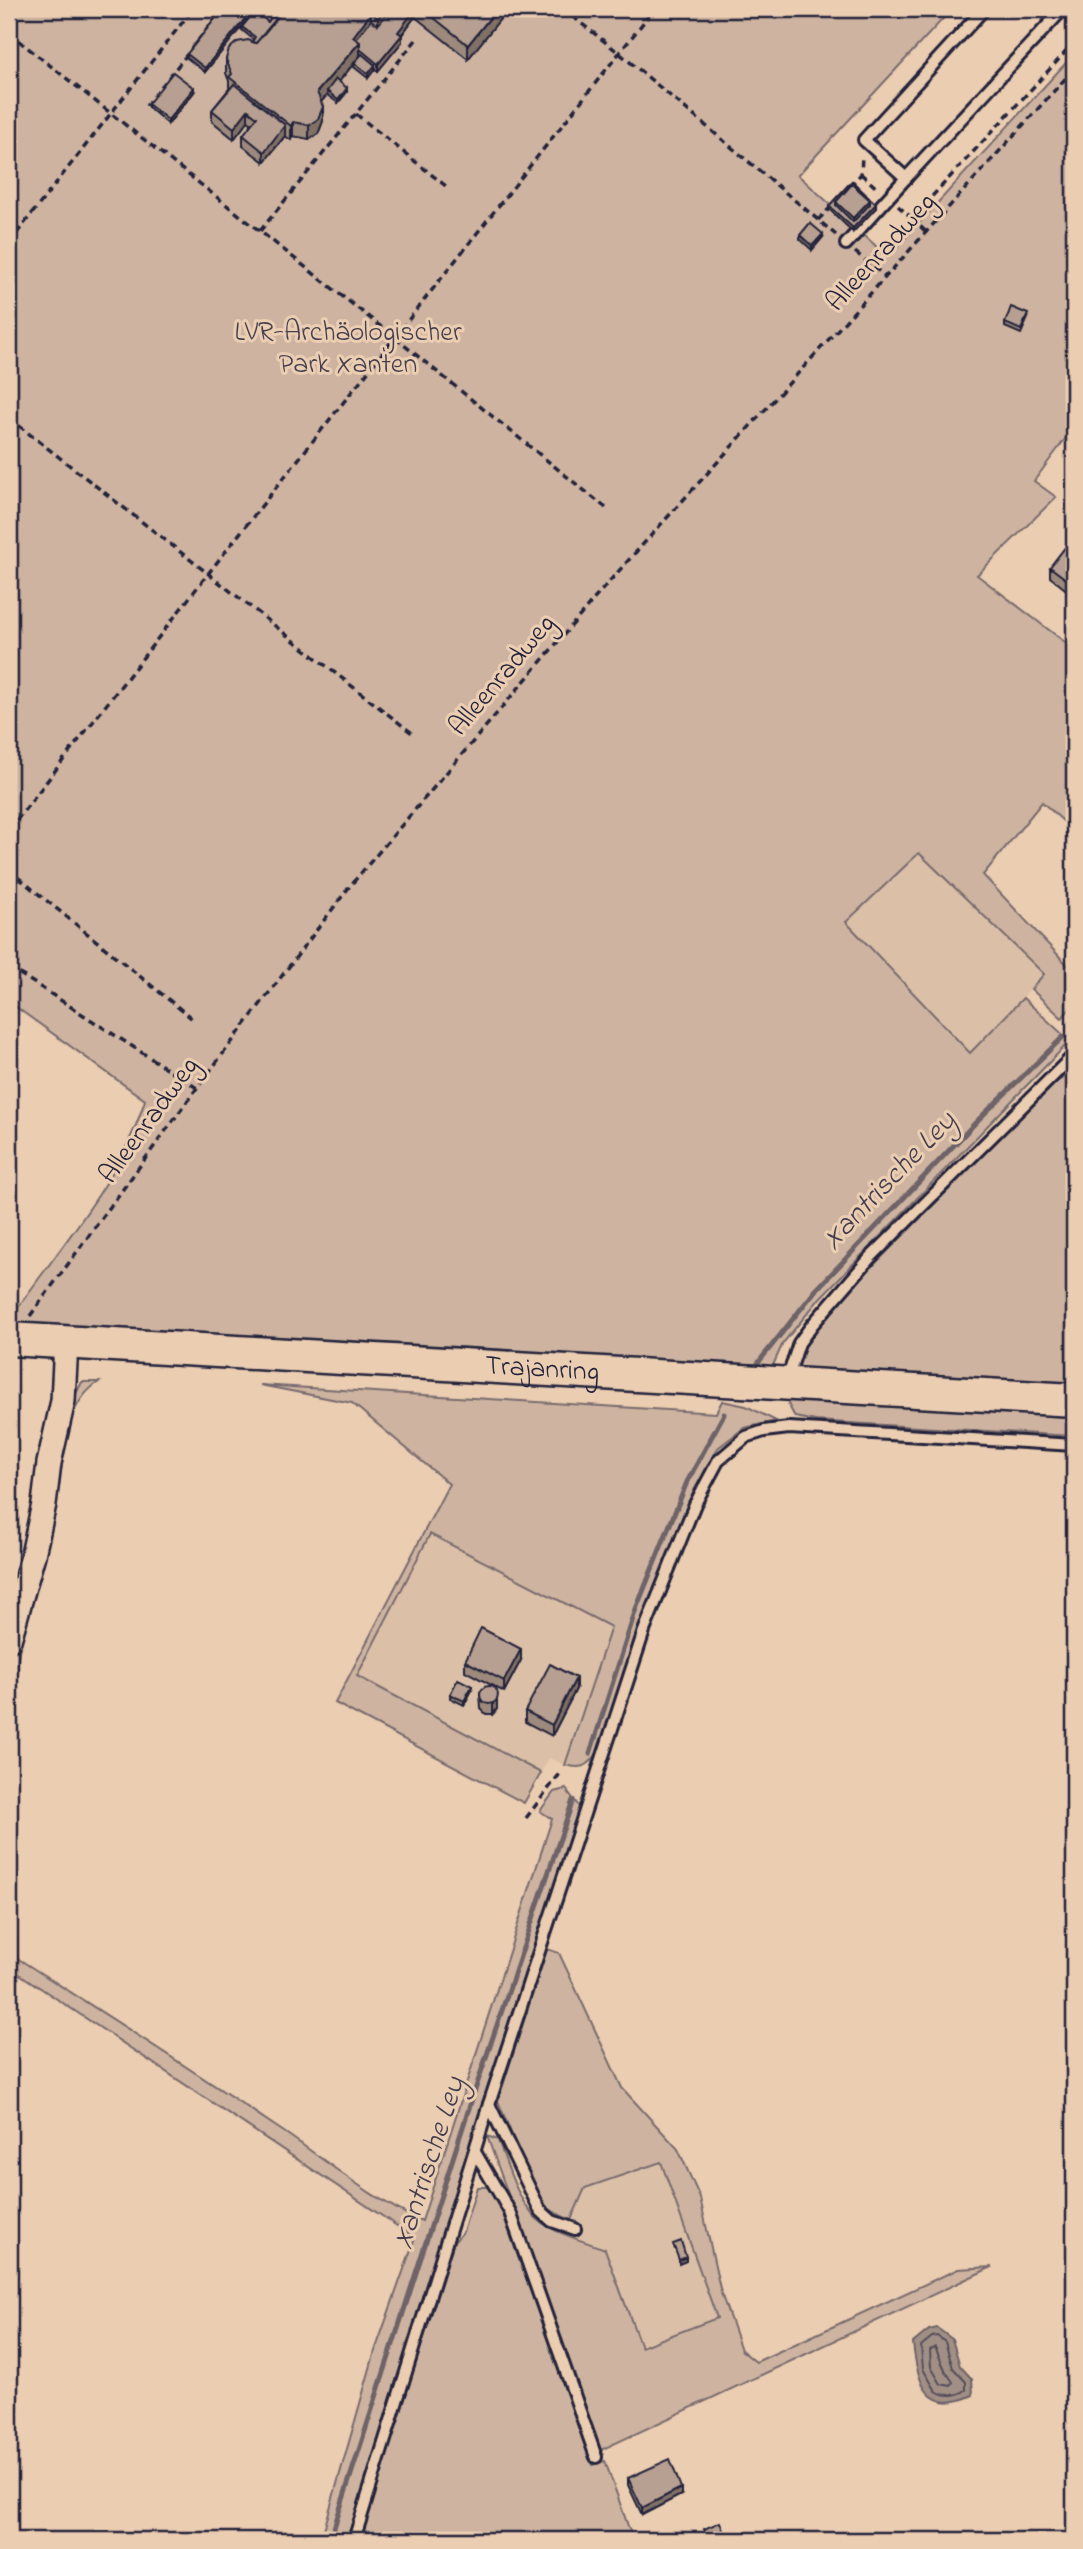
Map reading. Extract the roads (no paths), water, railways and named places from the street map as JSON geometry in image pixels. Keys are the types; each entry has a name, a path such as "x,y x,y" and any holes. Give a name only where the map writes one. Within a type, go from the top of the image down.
{"main road":[{"name":"Trajanring","path":"11,1339 1074,1400"}],"street":[{"path":"9,1640 44,1504 49,1463 63,1401 66,1343"}],"lane":[{"path":"906,178 864,140 985,9"},
{"path":"846,244 1063,9"},
{"path":"786,1382 799,1343 843,1289 944,1182 1074,1055"},
{"path":"354,2540 489,2104 644,1631 695,1504 718,1461 746,1437 764,1431 789,1428 1074,1445"},
{"path":"489,2104 540,2210 552,2221 575,2229"},
{"path":"475,2152 510,2212 596,2457"}],"water":[{"path":"937,2328 952,2339 960,2366 972,2379 973,2395 944,2402 927,2392 921,2382 913,2343 929,2330"}],"waterway":[{"name":"Xantrische Ley","path":"758,1363 815,1291 978,1120 1063,1037"},
{"name":"Xantrische Ley","path":"590,1754 636,1609 687,1482 724,1414"},
{"name":"Xantrische Ley","path":"330,2540 471,2102 573,1800"}],"park label":[{"name":"LVR-Archäologischer Park Xanten","path":"348,349"}]}
